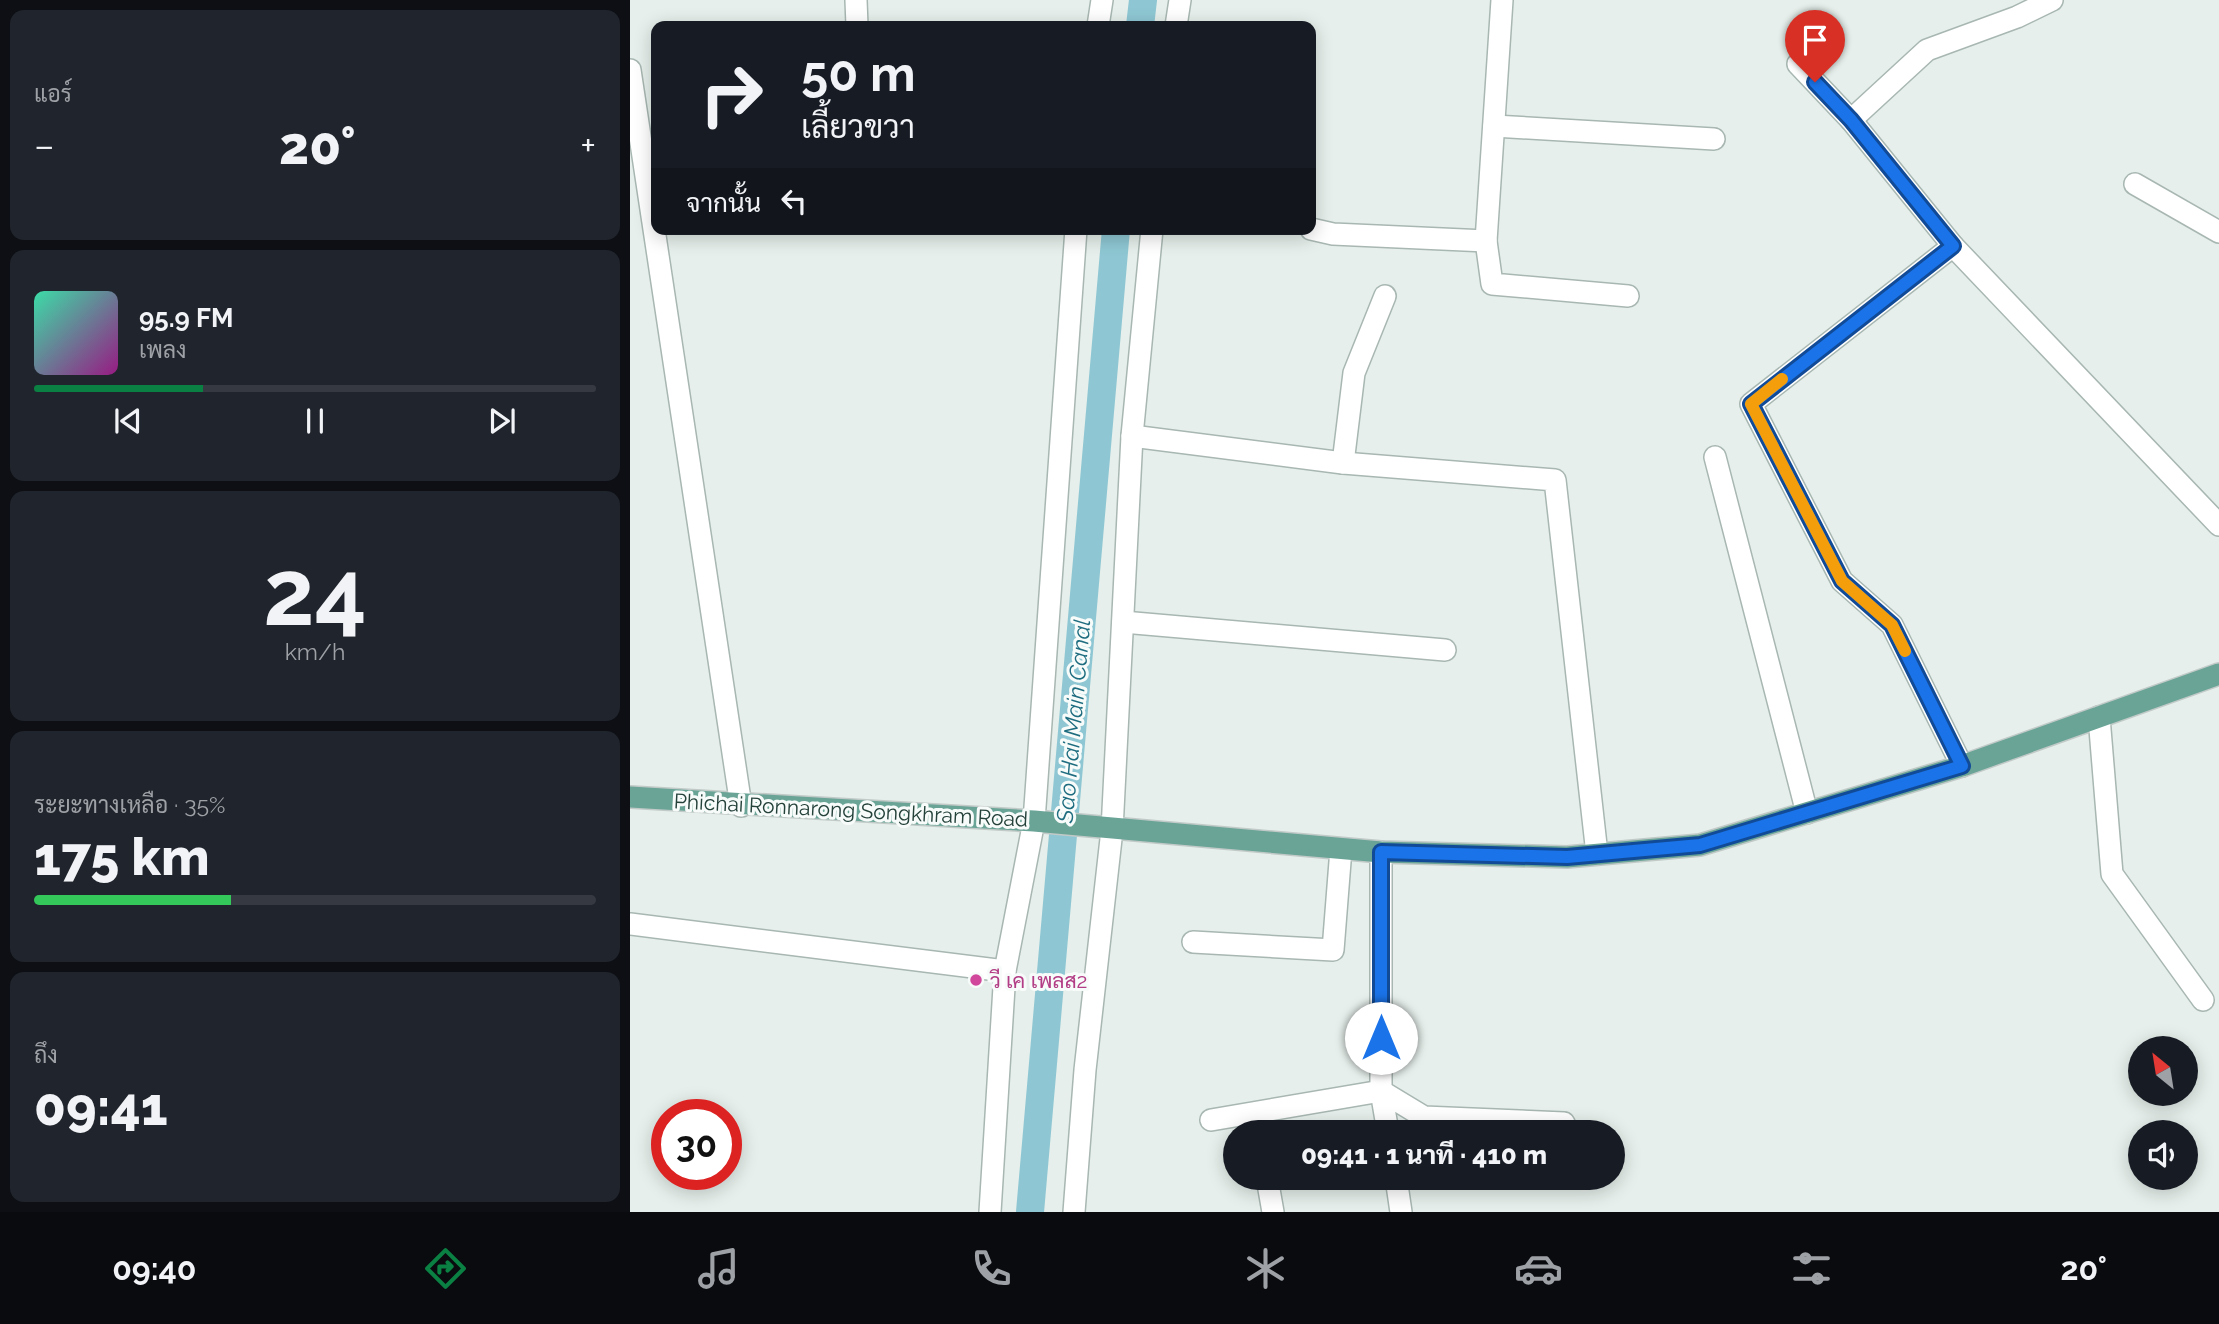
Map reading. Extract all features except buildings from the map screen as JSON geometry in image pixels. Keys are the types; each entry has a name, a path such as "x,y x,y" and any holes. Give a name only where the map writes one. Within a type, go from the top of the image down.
{"main road":[{"name":"Phichai Ronnarong Songkhram Road","path":"630,797 741,806 1039,821 1112,830 1381,852 1567,857 1700,845 1962,766 2219,674"}],"street":[{"path":"856,0 857,21"},
{"path":"1099,21 1102,0"},
{"path":"1177,21 1180,0"},
{"path":"1502,0 1486,241 1492,284 1628,296"},
{"path":"1851,120 1927,50 2017,17 2052,0"},
{"path":"1798,64 1851,120 1953,246 2219,525"},
{"path":"630,70 651,209"},
{"path":"1494,126 1714,139"},
{"path":"2135,184 2219,232"},
{"path":"1316,230 1333,234 1486,241"},
{"path":"655,235 741,806"},
{"path":"990,1212 1005,971 1039,821 1076,235"},
{"path":"1074,1212 1085,1070 1112,830 1132,436 1151,235"},
{"path":"1953,246 1751,404 1842,581 1892,625 1962,766"},
{"path":"1343,463 1354,373 1385,296"},
{"path":"1132,436 1343,463 1555,480 1597,854"},
{"path":"1715,457 1807,813"},
{"path":"1123,622 1445,650"},
{"path":"2099,717 2112,874 2203,1000"},
{"path":"1193,942 1333,950 1340,849"},
{"path":"1381,852 1381,1091 1386,1120"},
{"path":"630,924 1005,971"},
{"path":"1266,1120 1381,1091 1424,1117 1494,1120"},
{"path":"1211,1120 1223,1121"},
{"path":"1269,1190 1273,1212"},
{"path":"1398,1190 1401,1212"}],"waterway":[{"name":"Sao Hai Main Canal","path":"1141,21 1143,0"},
{"name":"Sao Hai Main Canal","path":"1030,1212 1115,235"}],"slow traffic":[{"path":"1782,379 1751,404 1842,581 1892,625 1905,651"}],"place":[{"name":"วี เค เพลส2","path":"976,980"}],"route":[{"path":"1381,1038 1381,852 1567,857 1700,845 1962,766 1892,625 1842,581 1751,404 1953,246 1851,120 1815,82"}]}
